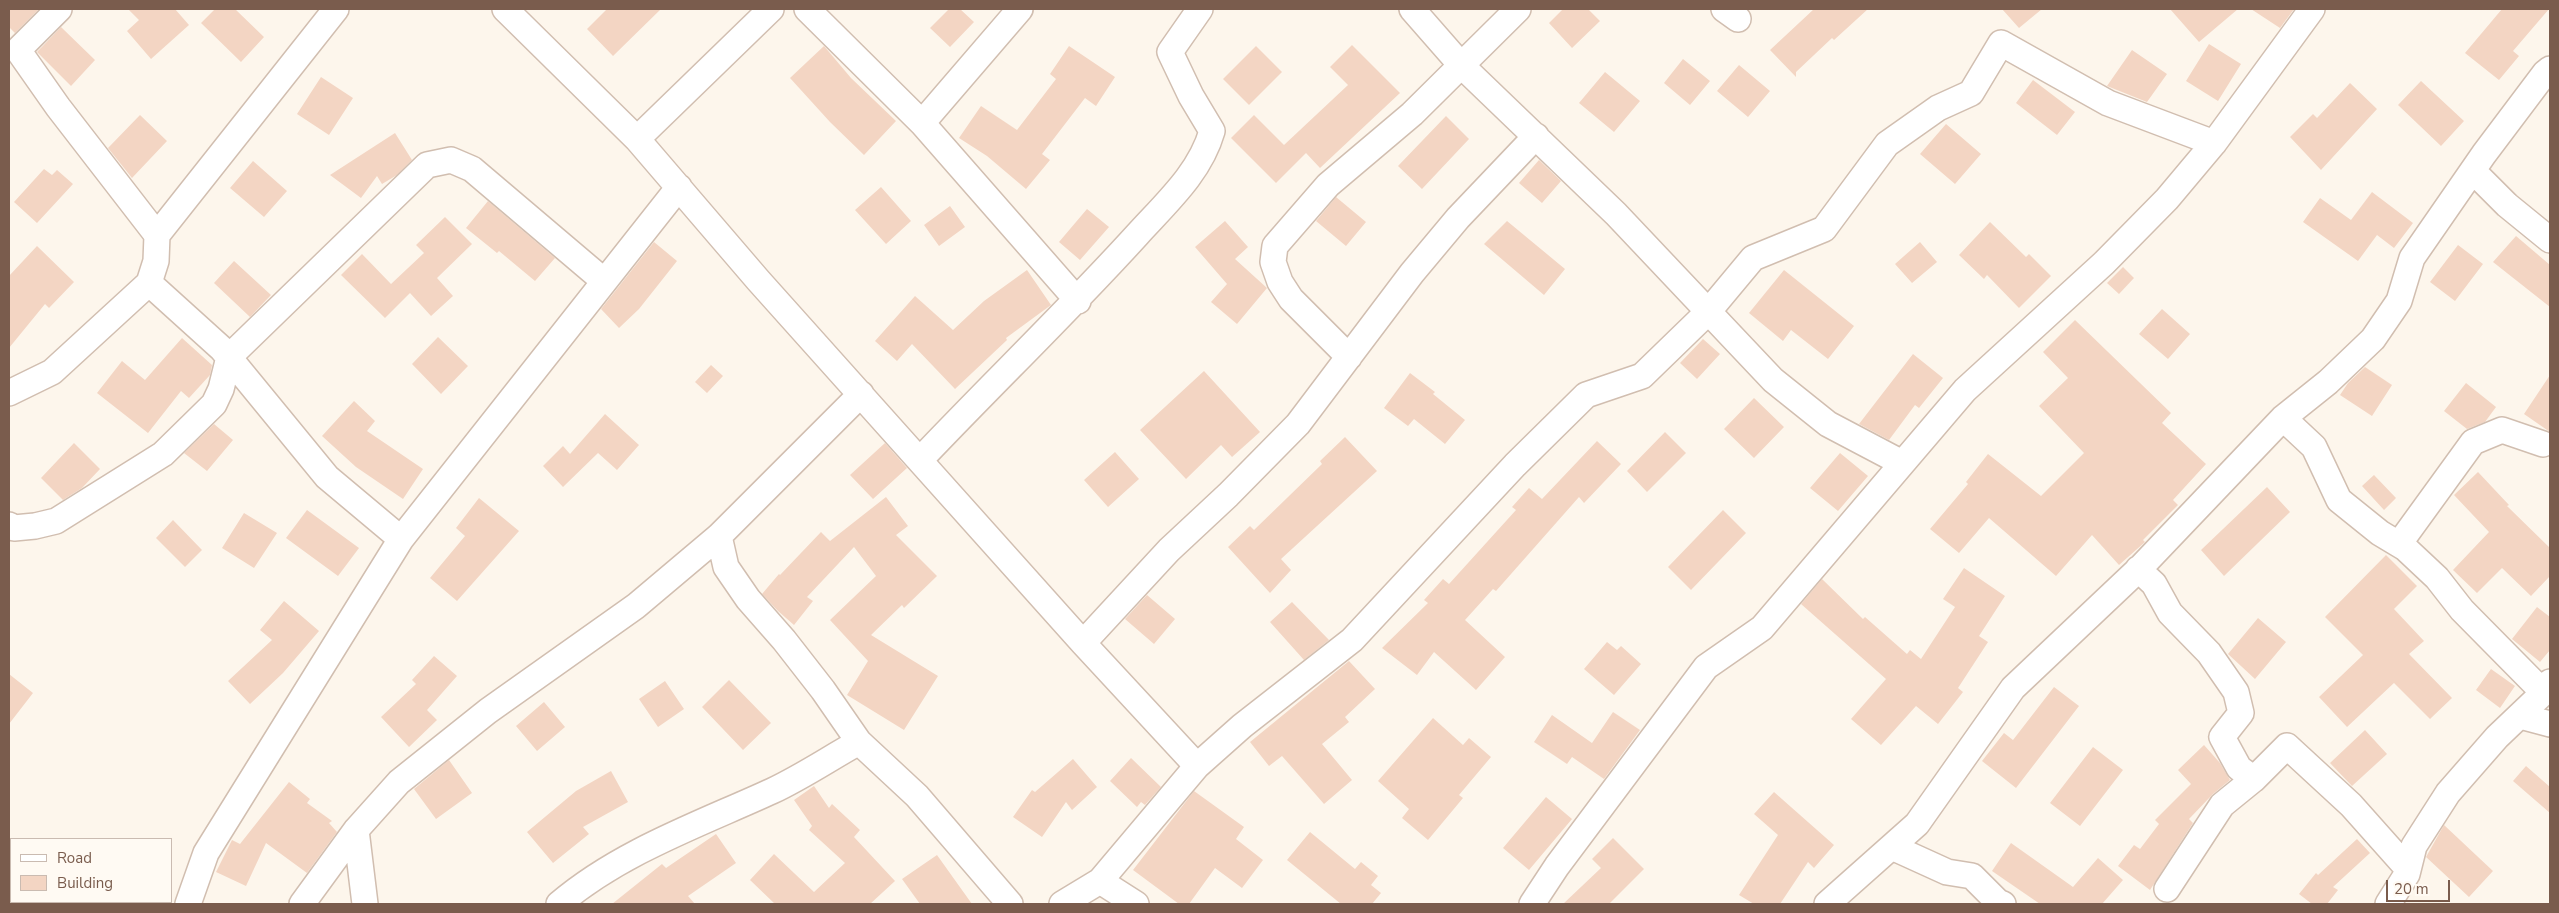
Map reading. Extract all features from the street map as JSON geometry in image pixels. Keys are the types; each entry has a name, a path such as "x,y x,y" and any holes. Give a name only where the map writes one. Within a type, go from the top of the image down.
{"street":[{"path":"59,9 12,48 157,235"},
{"path":"9,393 52,372 149,283 156,262 157,235 336,9"},
{"path":"505,9 637,139 758,280 1083,643 1197,766"},
{"path":"637,139 771,9"},
{"path":"807,9 922,123 1078,301"},
{"path":"922,123 1020,9"},
{"path":"920,460 992,384 1078,301 1200,163 1209,144 1212,131 1191,96 1170,52 1200,9"},
{"path":"1412,9 1461,65 1616,214 1773,380 1828,424 1902,463"},
{"path":"1350,357 1291,299 1280,282 1273,262 1275,246 1328,185 1412,114 1518,9"},
{"path":"1532,904 1557,866 1706,667 1762,628 1965,390 2104,263 2167,199 2214,143 2312,9"},
{"path":"1062,904 1100,881 1197,766 1242,726 1352,640 1515,465 1586,395 1642,376 1708,312 1753,258 1824,230 1887,144 1938,108 1971,93 2000,43 2108,103 2214,143"},
{"path":"1827,904 1917,824 2013,688 2138,569 2283,418 2328,382 2373,339 2399,301 2412,258 2539,80 2550,69"},
{"path":"1083,643 1169,550 1228,495 1298,424 1412,273 1458,218 1536,136"},
{"path":"9,525 14,528 56,521 163,454 214,404 221,389 228,357 427,165 451,160 472,169 604,281"},
{"path":"2473,171 2507,205 2550,240"},
{"path":"188,904 206,853 401,538 679,187"},
{"path":"149,283 228,357 327,476 401,538"},
{"path":"302,904 356,830 399,782 488,711 636,606 719,536 861,394"},
{"path":"2283,418 2314,447 2338,500 2380,533 2399,544 2437,578 2462,610 2547,687 2498,737 2448,793 2414,846 2408,869 2388,904"},
{"path":"2399,544 2473,442 2502,430 2543,444"},
{"path":"719,536 726,566 748,599 784,640 823,690 858,742 917,796 1010,904"},
{"path":"2138,569 2154,584 2170,613 2209,653 2236,692 2241,713 2222,737 2239,768 2254,779"},
{"path":"2520,716 2550,724"},
{"path":"559,904 586,881 676,834 775,790 858,742"},
{"path":"2167,889 2222,805 2254,779 2287,746 2351,805 2408,869"},
{"path":"356,830 365,904"},
{"path":"1892,847 1947,872 1972,876 1998,902 2003,904"},
{"path":"1100,881 1136,904"}],"building":[{"path":"9,9 39,9 15,33 9,27"},
{"path":"128,9 175,9 189,25 151,59 127,31 139,20"},
{"path":"215,9 235,9 264,37 241,62 201,23"},
{"path":"607,9 661,9 613,56 587,29"},
{"path":"949,9 960,9 974,22 950,47 930,28"},
{"path":"1563,9 1588,9 1600,21 1572,48 1549,23"},
{"path":"1814,9 1868,9 1834,40 1832,38 1796,72 1796,77 1770,50"},
{"path":"2002,9 2042,9 2019,28"},
{"path":"2170,9 2238,9 2199,42"},
{"path":"2251,9 2294,9 2280,28"},
{"path":"2502,9 2549,9 2513,51 2519,56 2499,80 2465,53"},
{"path":"61,27 95,60 71,86 37,52"},
{"path":"2209,44 2241,64 2218,101 2186,81"},
{"path":"1352,45 1400,93 1320,168 1306,153 1276,183 1231,138 1254,115 1284,145 1348,85 1330,67"},
{"path":"824,46 851,78 896,121 864,155 830,122 790,78"},
{"path":"1069,46 1115,77 1096,106 1085,98 1042,154 1050,160 1026,189 987,156 959,138 981,106 1017,130 1056,79 1050,74"},
{"path":"1256,46 1282,72 1249,105 1223,79"},
{"path":"2132,50 2167,74 2147,102 2107,86"},
{"path":"1683,59 1710,81 1690,105 1664,83"},
{"path":"1739,65 1770,91 1748,117 1717,91"},
{"path":"1605,72 1640,101 1614,132 1579,103"},
{"path":"321,77 353,98 329,135 297,114"},
{"path":"2033,80 2075,112 2057,135 2016,103"},
{"path":"2421,81 2464,121 2441,146 2398,105"},
{"path":"2350,83 2377,109 2321,170 2290,137 2313,114 2317,118"},
{"path":"140,115 167,141 132,178 108,148"},
{"path":"1446,116 1469,139 1422,189 1398,166"},
{"path":"1946,124 1981,154 1955,184 1920,154"},
{"path":"395,133 412,160 397,175 382,184 377,176 361,198 330,175"},
{"path":"1539,160 1561,181 1542,203 1519,183"},
{"path":"253,161 287,191 264,217 230,188"},
{"path":"44,169 52,175 57,170 73,184 37,223 14,202"},
{"path":"881,187 911,221 886,244 855,210"},
{"path":"2372,192 2413,223 2394,248 2377,235 2358,261 2303,222 2320,198 2351,220"},
{"path":"1336,197 1366,222 1346,246 1316,221"},
{"path":"488,201 555,258 535,281 499,251 497,253 466,228"},
{"path":"950,206 965,227 939,246 924,225"},
{"path":"1087,209 1109,227 1080,260 1059,242"},
{"path":"445,217 472,244 437,278 453,296 431,316 410,293 385,318 341,275 362,254 391,284 424,253 416,245"},
{"path":"1225,221 1248,247 1235,259 1267,288 1237,324 1211,302 1227,284 1195,247"},
{"path":"1507,221 1565,269 1544,295 1484,244"},
{"path":"1990,222 2026,257 2029,254 2051,276 2019,308 1987,275 1984,279 1959,255"},
{"path":"2516,236 2550,265 2550,307 2493,262"},
{"path":"654,242 677,261 639,309 619,328 601,309"},
{"path":"1920,242 1937,262 1912,283 1895,264"},
{"path":"2458,245 2483,264 2455,301 2430,282"},
{"path":"37,246 74,282 49,308 45,304 9,348 9,276"},
{"path":"234,261 271,295 250,317 214,283"},
{"path":"2123,267 2134,278 2119,294 2107,283"},
{"path":"1027,270 1051,305 1006,338 1007,340 955,389 912,344 897,361 875,341 915,296 953,330 984,301"},
{"path":"1784,270 1854,326 1828,359 1791,330 1783,341 1749,313"},
{"path":"2162,309 2190,334 2168,359 2139,334"},
{"path":"2075,320 2171,413 2162,423 2206,464 2173,500 2178,505 2143,540 2145,542 2119,565 2092,535 2056,576 1989,518 1959,553 1930,529 1968,484 1966,482 1988,454 2041,496 2084,453 2039,406 2068,378 2043,352"},
{"path":"438,337 468,366 441,394 412,364"},
{"path":"182,338 212,365 210,375 189,398 181,391 148,433 97,393 122,361 145,380"},
{"path":"1703,339 1720,354 1697,379 1680,363"},
{"path":"1913,354 1943,378 1919,408 1915,405 1889,440 1859,424"},
{"path":"711,365 723,376 707,393 695,382"},
{"path":"2365,367 2392,385 2372,416 2340,395 2348,383"},
{"path":"1204,371 1260,432 1232,457 1221,445 1186,479 1140,430"},
{"path":"1410,373 1435,392 1433,394 1465,420 1445,444 1414,419 1408,426 1384,408"},
{"path":"2550,375 2550,432 2524,414"},
{"path":"2466,383 2496,407 2485,422 2467,429 2444,411"},
{"path":"1754,398 1784,427 1754,458 1724,429"},
{"path":"354,401 375,421 367,431 423,469 403,499 356,467 322,436"},
{"path":"605,414 639,445 617,470 598,453 563,487 543,466 563,446 570,454"},
{"path":"214,424 233,440 207,471 184,453"},
{"path":"1665,432 1686,453 1647,492 1627,471"},
{"path":"1345,437 1377,471 1281,559 1291,570 1270,593 1228,547 1250,526 1254,530 1322,464 1320,461"},
{"path":"1597,441 1621,464 1584,503 1579,497 1496,591 1493,589 1465,620 1505,657 1476,690 1434,652 1417,675 1382,648 1428,603 1424,600 1443,579 1449,584 1516,510 1512,507 1529,488 1542,499"},
{"path":"74,443 100,469 82,488 63,500 41,478"},
{"path":"885,443 907,468 873,499 850,475"},
{"path":"1115,452 1139,479 1108,507 1084,480"},
{"path":"1840,453 1868,476 1838,511 1810,488"},
{"path":"2478,472 2509,505 2507,506 2550,548 2550,576 2531,596 2502,568 2477,593 2453,570 2489,532 2454,495"},
{"path":"2374,475 2396,498 2384,510 2362,486"},
{"path":"2267,487 2290,512 2224,576 2201,550"},
{"path":"886,497 908,526 896,535 937,576 904,608 902,605 871,635 938,676 904,730 847,695 868,661 830,620 876,576 854,547 807,597 813,601 794,625 762,594 821,532 830,541"},
{"path":"479,498 519,531 457,601 430,578 465,536 456,528"},
{"path":"307,510 359,548 338,576 286,538"},
{"path":"1723,510 1746,533 1691,590 1668,567"},
{"path":"244,513 277,533 254,568 222,548"},
{"path":"173,520 202,550 185,567 156,538"},
{"path":"2386,555 2417,586 2394,609 2424,641 2409,654 2452,698 2430,719 2394,683 2347,727 2319,697 2363,655 2325,617"},
{"path":"1964,568 2005,596 1979,636 1988,642 1958,688 1963,692 1938,724 1916,706 1881,745 1851,719 1886,679 1801,604 1822,579 1863,619 1865,617 1907,654 1910,650 1921,659 1955,607 1943,599"},
{"path":"1147,595 1175,619 1154,644 1125,619"},
{"path":"284,601 319,631 283,673 250,704 228,681 272,640 260,630"},
{"path":"1292,602 1329,640 1304,660 1270,622"},
{"path":"2537,607 2550,617 2550,650 2540,662 2512,639"},
{"path":"2258,618 2286,642 2255,679 2228,654"},
{"path":"1607,642 1617,650 1621,646 1641,664 1614,695 1584,669"},
{"path":"434,656 457,676 427,710 437,720 409,747 381,717 416,684 412,680"},
{"path":"1349,661 1375,689 1345,717 1349,722 1322,744 1352,780 1324,804 1282,756 1269,766 1250,742"},
{"path":"2491,669 2515,686 2500,708 2476,690"},
{"path":"9,674 33,693 9,724"},
{"path":"729,680 771,723 743,750 702,707"},
{"path":"665,681 684,709 658,727 639,699"},
{"path":"2054,687 2079,706 2016,788 1982,761 2004,733 2013,740"},
{"path":"544,702 565,727 537,751 516,726"},
{"path":"1613,712 1640,730 1604,779 1572,757 1567,764 1534,742 1552,715 1592,743"},
{"path":"1433,718 1463,745 1469,738 1491,757 1459,795 1463,798 1428,840 1402,818 1409,809 1378,781"},
{"path":"2365,730 2387,754 2352,786 2330,763"},
{"path":"2204,745 2220,763 2230,780 2213,794 2189,819 2193,823 2150,890 2118,866 2134,845 2140,849 2159,824 2155,820 2191,784 2178,770"},
{"path":"2093,747 2123,770 2080,826 2050,803"},
{"path":"1131,758 1161,787 1145,805 1141,802 1137,807 1110,781"},
{"path":"1073,759 1097,787 1072,810 1066,802 1042,837 1013,817 1032,790 1035,792"},
{"path":"449,760 472,793 436,819 414,789"},
{"path":"2526,766 2550,787 2550,813 2513,781"},
{"path":"611,771 628,802 583,827 589,834 553,863 527,832 576,791"},
{"path":"289,782 310,799 307,803 332,821 329,823 337,832 307,873 266,843 246,886 216,872 232,840 240,844"},
{"path":"814,786 829,808 832,804 860,830 854,837 895,881 870,904 775,904 750,880 774,854 814,892 845,863 809,830 812,826 794,800"},
{"path":"1194,791 1244,827 1236,839 1263,860 1242,888 1215,868 1189,904 1179,904 1133,870"},
{"path":"1774,792 1834,845 1814,868 1808,862 1780,904 1754,904 1739,895 1778,835 1754,814"},
{"path":"1546,797 1572,819 1529,870 1503,848"},
{"path":"2444,825 2493,871 2469,897 2426,857"},
{"path":"1310,832 1355,869 1361,862 1378,876 1371,885 1381,893 1372,904 1341,904 1287,860"},
{"path":"716,834 736,863 688,896 695,904 612,904 662,864 666,868"},
{"path":"1613,838 1644,869 1609,904 1563,904 1601,868 1592,859"},
{"path":"2357,839 2370,853 2333,887 2338,890 2327,904 2312,904 2299,894 2316,873 2318,875"},
{"path":"2011,843 2073,887 2098,858 2123,880 2102,904 2040,904 1992,871"},
{"path":"937,855 972,904 920,904 902,879"}]}
